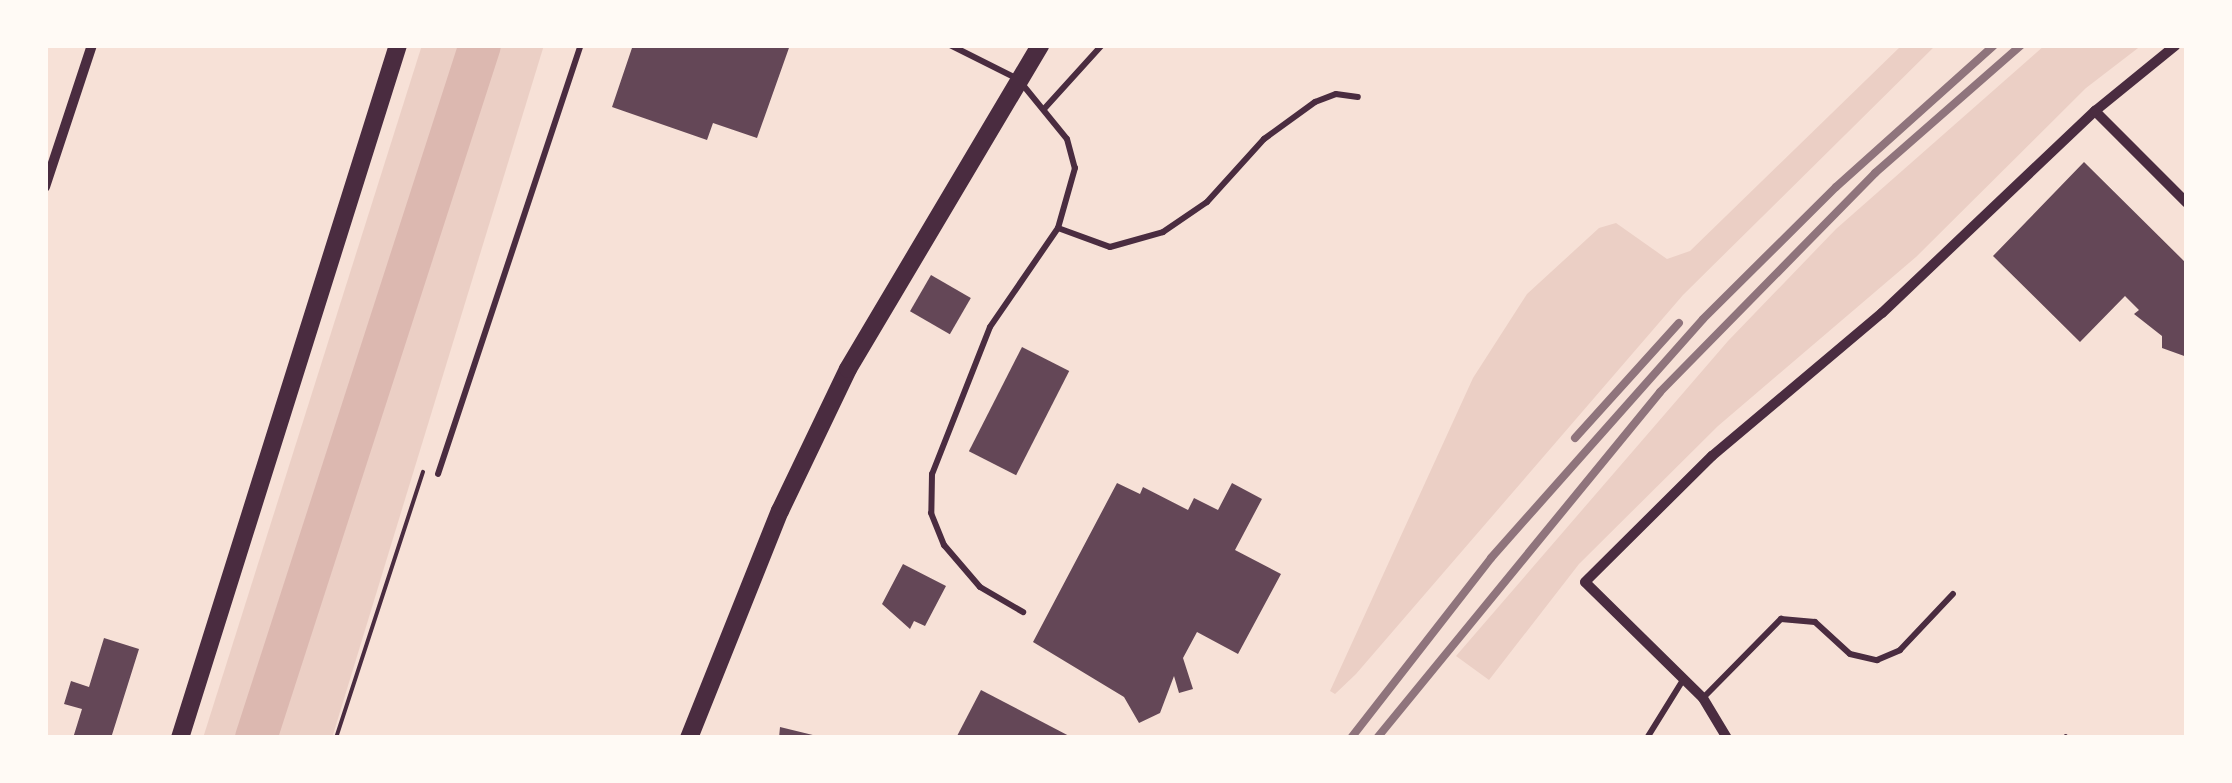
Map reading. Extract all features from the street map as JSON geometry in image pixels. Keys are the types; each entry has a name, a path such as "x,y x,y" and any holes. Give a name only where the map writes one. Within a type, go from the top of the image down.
{"street":[{"path":"45,187 92,45"},
{"path":"180,738 398,45"},
{"path":"688,738 780,511 848,369 1040,45"},
{"path":"1727,738 1703,698 1586,582 1712,456 1882,313 2095,111 2176,45"},
{"path":"2095,111 2187,203"}],"lane":[{"path":"438,474 582,45"},
{"path":"950,45 1018,79 1068,139 1076,168 1058,228 990,327 932,474 932,513 944,545 980,587 1023,612"},
{"path":"1044,109 1102,45"},
{"path":"1058,228 1110,247 1163,232 1207,202 1264,140 1315,102 1336,94 1358,97"},
{"path":"1703,698 1781,619 1816,622 1850,654 1877,660 1900,650 1953,594"},
{"path":"1647,738 1684,679"}],"shaded area":[{"path":"422,45 544,45 332,738 203,738"},
{"path":"1902,45 1936,45 1683,295 1356,674 1335,694 1330,691 1473,378 1527,294 1599,228 1616,223 1667,259 1690,251"},
{"path":"2045,45 2142,45 2086,88 1916,257 1718,426 1579,564 1489,680 1456,656 1728,341 1836,229"}],"building":[{"path":"633,45 790,45 757,138 713,123 707,140 612,107"},
{"path":"2084,162 2187,264 2187,357 2162,348 2162,336 2134,314 2139,310 2125,296 2080,342 1993,256"},
{"path":"931,275 971,298 950,334 910,311"},
{"path":"1022,347 1069,371 1016,475 969,451"},
{"path":"1117,483 1140,494 1143,487 1188,510 1194,498 1218,510 1232,483 1262,499 1235,550 1281,574 1238,654 1197,632 1183,658 1193,689 1179,693 1174,676 1160,713 1139,723 1124,697 1033,642"},
{"path":"903,564 946,586 925,626 914,621 910,629 882,604"},
{"path":"104,638 139,649 111,738 73,738 82,709 64,704 71,681 89,687"},
{"path":"981,690 1073,738 956,738"},
{"path":"780,727 821,737 779,738"}],"waterway":[{"path":"256,738 480,45"}],"railway":[{"path":"1351,738 1491,558 1703,319 1836,187 1994,45"},
{"path":"1377,738 1660,392 1875,173 2021,45"},
{"path":"1575,438 1679,323"}]}
